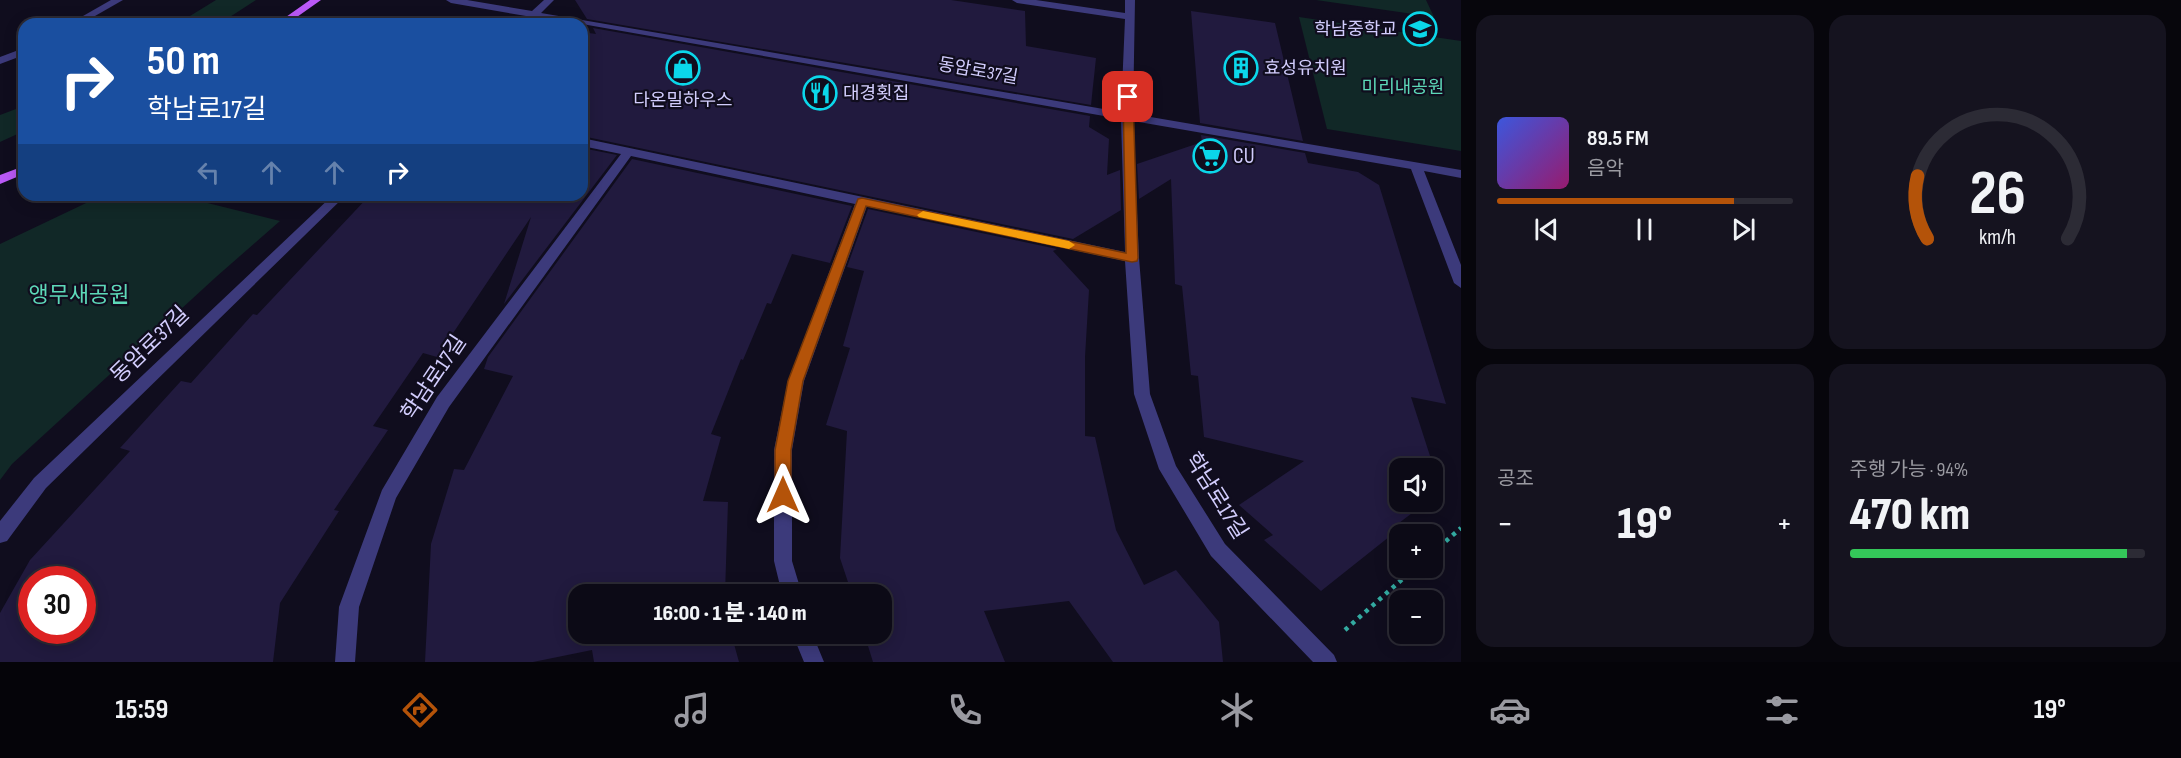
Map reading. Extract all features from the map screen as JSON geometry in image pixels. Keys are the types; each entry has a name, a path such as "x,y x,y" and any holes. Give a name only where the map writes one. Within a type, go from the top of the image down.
{"main road":[{"path":"290,18 316,0"},
{"path":"0,180 18,172"}],"street":[{"path":"85,18 118,0"},
{"name":"동암로37길","path":"451,0 556,18"},
{"path":"529,18 549,0"},
{"path":"1017,0 1130,17"},
{"name":"학남로17길","path":"1130,0 1127,117 1132,258 1142,394 1168,469 1218,550 1318,659"},
{"name":"동암로37길","path":"588,24 1461,174"},
{"path":"0,61 18,54"},
{"path":"588,143 1132,258"},
{"name":"학남로17길","path":"345,662 349,607 388,496 443,402 628,152"},
{"path":"1416,166 1461,284"},
{"name":"동암로37길","path":"0,535 40,483 334,201"},
{"path":"789,584 783,561 783,450 795,381 862,202"},
{"path":"807,644 814,662"}],"path":[{"path":"1443,544 1461,528"},
{"path":"1318,659 1404,578"}],"green space":[{"path":"216,0 256,0 228,18 187,18"},
{"path":"1316,0 1426,0 1434,17"},
{"name":"미리내공원","path":"1299,17 1461,41 1461,151 1327,129"},
{"path":"18,108 18,134 0,142 0,115"},
{"name":"앵무새공원","path":"90,201 199,201 280,221 12,464 0,480 0,244"}],"building":[{"path":"575,0 951,0 1025,11 1026,46 1096,58 1091,105 588,19"},
{"name":"효성유치원","path":"1191,11 1275,23 1303,141 1200,123"},
{"path":"593,28 1090,116 1089,127 1109,139 1107,175 1120,170 1121,210 1073,239 588,137 588,33 596,34"},
{"path":"1201,135 1305,153 1308,163 1358,172 1379,185 1446,404 1411,397 1431,458 1389,458 1389,512 1413,512 1398,524 1389,524 1389,537 1321,591 1264,540 1273,535 1239,505 1304,461 1204,437 1198,376 1191,375 1182,286 1175,284 1171,179 1139,199 1137,164 1202,142"},
{"path":"588,149 617,155 588,193"},
{"path":"632,159 852,206 830,263 792,254 771,304 767,303 743,360 741,359 711,434 721,437 703,501 728,502 725,584 568,584 568,644 734,644 739,662 594,662 592,650 533,662 425,662 431,544 454,469 464,470 513,376 484,369 488,357"},
{"path":"364,201 582,201 504,304 531,217 437,357 423,353 373,426 388,430 334,510 339,511 280,603 273,662 0,662 0,613 18,581 18,644 96,644 96,566 27,566 130,451 120,448 181,381 191,383 253,314 257,315"},
{"path":"868,209 1057,249 1053,251 1089,290 1085,357 1085,436 1095,437 1116,530 1144,585 1176,570 1219,622 1223,662 1113,662 1069,601 984,611 1005,662 873,662 867,644 892,644 892,584 849,584 840,558 847,431 826,425 850,348 843,346 864,271 847,267"}],"slow traffic":[{"path":"923,215 1069,245"}],"place":[{"name":"학남중학교","path":"1420,29"},
{"name":"다온밀하우스","path":"683,68"},
{"name":"효성유치원","path":"1241,68"},
{"name":"대경횟집","path":"820,93"},
{"name":"CU","path":"1210,156"}],"route":[{"path":"783,495 783,450 795,381 862,202 1132,258 1128,97"}]}
